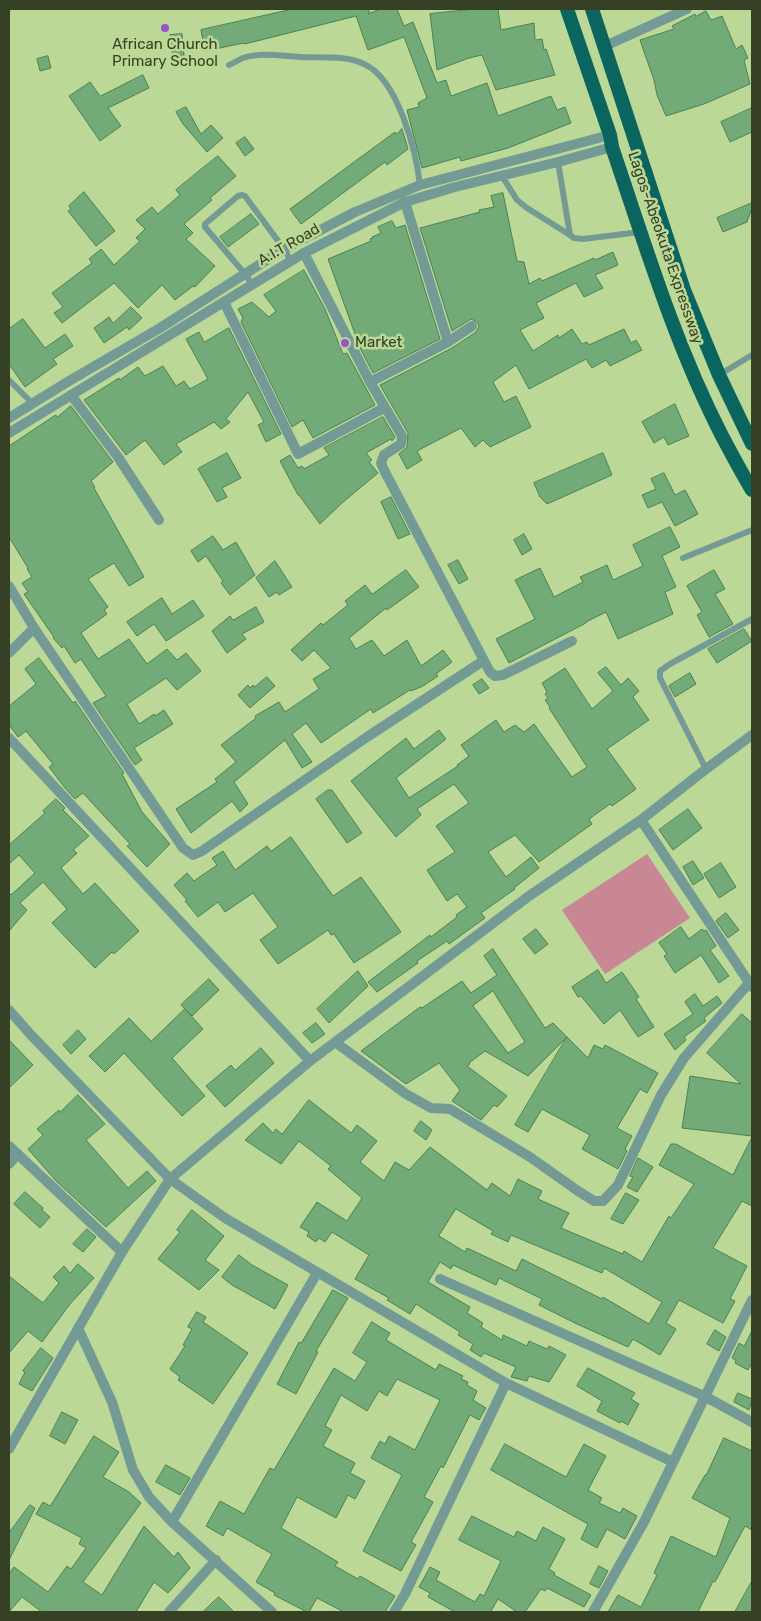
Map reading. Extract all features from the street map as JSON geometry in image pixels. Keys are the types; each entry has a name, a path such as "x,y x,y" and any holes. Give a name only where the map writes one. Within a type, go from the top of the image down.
{"highway":[{"name":"Lagos-Abeokuta Expressway","path":"567,9 660,292 701,394 742,475 752,490"},
{"name":"Lagos-Abeokuta Expressway","path":"592,9 684,290 719,376 751,438"}],"street":[{"path":"605,46 687,9"},
{"name":"A.I.T Road","path":"9,433 304,253 405,202 454,187 558,162 611,141"},
{"name":"A.I.T Road","path":"13,415 160,328 284,249 355,212 420,185 611,141"},
{"path":"405,202 448,342"},
{"path":"304,253 370,382 402,436 401,444 384,455 381,463 483,662 495,676 503,675 572,641"},
{"path":"224,302 298,454 384,408"},
{"path":"370,382 448,342 472,326"},
{"path":"71,395 118,457 159,520"},
{"path":"13,415 24,424"},
{"path":"9,586 34,628 183,848 193,855 202,851 367,737 483,662"},
{"path":"9,652 34,628"},
{"path":"9,1449 122,1252 170,1179 310,1061 529,896 641,820 752,735"},
{"path":"9,738 310,1061"},
{"path":"335,1042 406,1094 431,1108 450,1109 530,1157 578,1191 594,1200 602,1201 618,1185 661,1095 684,1058 750,985 641,820"},
{"path":"9,1010 170,1179 225,1218 506,1383 673,1462"},
{"path":"9,1146 122,1252"},
{"path":"9,1164 18,1154"},
{"path":"172,1522 317,1273"},
{"path":"440,1279 706,1398 752,1422"},
{"path":"593,1612 644,1522 706,1398 752,1300"},
{"path":"78,1328 112,1402 132,1470 149,1497 172,1522 272,1612"},
{"path":"394,1612 405,1594 506,1383"},
{"path":"170,1612 216,1560"}],"lane":[{"path":"229,65 244,57 264,55 350,59 366,65 380,75 402,114 417,162 420,185"},
{"path":"558,162 570,235"},
{"path":"502,176 517,200 574,238 583,239 640,232"},
{"path":"252,284 205,227 205,224 238,196 246,196 291,261"},
{"path":"719,376 752,355"},
{"path":"9,380 32,403"},
{"path":"684,558 752,530"},
{"path":"706,769 660,678 660,671 752,619"}],"shaded area":[{"path":"647,854 690,918 605,974 562,910"}],"building":[{"path":"293,9 369,9 368,14 380,9 397,9 404,26 413,22 437,83 446,80 451,96 487,83 498,116 551,96 557,110 565,107 571,123 508,148 461,161 460,157 422,168 407,110 419,107 418,103 427,98 404,37 368,50 356,16 245,44 205,51 201,30"},
{"path":"475,9 498,9 501,30 534,23 535,40 542,39 544,50 546,49 555,75 496,90 482,55 437,70 430,14"},
{"path":"706,11 711,20 722,16 736,49 742,45 748,58 744,60 750,84 704,104 666,116 657,95 654,80 640,40 674,29 672,26 695,14 696,16"},
{"path":"182,34 185,66 174,67 170,35"},
{"path":"48,56 51,68 40,71 37,59"},
{"path":"143,75 149,88 108,108 121,126 100,141 69,96 90,82 100,96"},
{"path":"186,107 201,134 211,125 223,138 207,152 183,124 176,112"},
{"path":"752,108 752,132 730,142 721,122"},
{"path":"402,129 408,149 387,165 385,162 301,224 290,209 395,132 396,134"},
{"path":"245,137 254,149 245,156 236,143"},
{"path":"218,156 236,176 184,224 193,233 186,239 215,266 195,287 193,286 175,300 162,285 138,308 114,283 62,323 54,313 63,307 52,293 92,263 89,259 101,249 114,265 140,241 136,238 145,229 136,220 152,207 158,214 180,195 176,190"},
{"path":"84,192 115,231 96,246 68,211 71,209 69,206"},
{"path":"503,193 517,261 524,262 529,284 540,278 542,281 594,258 595,260 613,252 618,265 595,275 603,288 584,297 576,283 536,303 544,318 520,330 533,351 558,335 559,338 572,329 582,344 587,342 589,345 624,329 631,343 636,340 642,350 610,366 606,360 592,368 586,359 529,389 516,365 493,382 504,402 516,396 531,427 490,447 483,440 475,447 461,428 417,451 422,460 407,469 399,454 407,447 408,433 380,385 452,348 476,332 479,326 477,322 471,319 452,331 420,228 494,207 491,196"},
{"path":"752,203 747,222 723,232 717,218"},
{"path":"251,214 259,224 228,247 220,237"},
{"path":"392,221 396,228 405,225 440,339 373,373 360,348 328,259 371,241 372,237 381,233 378,227"},
{"path":"304,270 325,309 343,354 347,353 375,405 313,438 303,420 292,427 241,322 243,318 238,309 252,302 269,317 276,311 264,295"},
{"path":"131,307 142,318 129,330 127,327 104,343 94,328 109,317 113,323"},
{"path":"23,319 45,348 65,334 73,346 53,359 57,364 25,387 9,364 9,329"},
{"path":"229,328 281,434 266,442 258,425 264,422 248,392 226,419 230,422 221,429 214,422 176,444 182,452 164,465 145,440 126,455 84,400 119,378 120,380 138,367 145,376 163,366 176,386 184,381 190,389 208,379 186,339 199,332 204,342"},
{"path":"675,404 689,436 668,445 664,437 654,443 642,422"},
{"path":"71,406 113,462 91,481 144,577 129,586 114,563 88,579 108,607 104,610 107,614 81,633 98,659 129,639 147,664 167,649 177,660 186,653 201,671 177,690 166,678 127,704 139,724 164,710 173,724 134,748 142,760 135,765 93,703 106,696 81,659 75,663 64,646 62,648 53,638 24,594 28,592 22,583 32,577 9,537 9,446 54,416 56,415 57,417"},
{"path":"383,417 395,437 392,441 391,439 366,453 372,460 369,462 378,473 320,524 298,495 280,461 290,455 298,468 302,466 304,469 329,455 324,448"},
{"path":"227,453 241,478 222,488 227,497 217,502 198,469"},
{"path":"603,453 612,475 547,504 540,497 534,483"},
{"path":"664,473 675,495 685,490 698,514 675,526 662,502 648,508 642,495 656,489 651,479"},
{"path":"391,497 410,534 398,539 381,502"},
{"path":"670,527 680,547 662,556 676,587 665,592 673,614 618,639 606,612 509,663 496,639 535,619 515,580 540,568 554,597 583,582 580,577 607,565 613,580 643,566 633,545"},
{"path":"524,534 532,549 522,555 514,540"},
{"path":"213,536 223,550 236,542 255,575 230,595 206,556 198,562 191,551"},
{"path":"458,560 468,579 459,584 448,565"},
{"path":"275,561 292,587 279,595 277,592 269,597 256,578"},
{"path":"406,570 419,587 387,610 386,608 349,638 356,649 372,640 384,656 407,640 421,666 443,650 452,662 436,674 438,676 423,686 410,690 373,713 371,709 321,743 306,723 292,734 312,762 302,768 285,740 234,782 248,804 240,812 232,801 191,833 176,809 217,782 215,779 236,762 221,745 256,718 255,716 279,702 285,712 319,689 313,679 331,668 314,650 302,661 291,650 321,623 323,625 348,605 345,601 365,585 372,594"},
{"path":"714,570 725,589 715,594 733,624 709,637 697,615 702,612 687,586"},
{"path":"162,598 172,614 193,600 204,616 166,641 154,624 137,636 127,622"},
{"path":"256,607 264,622 242,634 246,639 227,653 212,631 230,616 233,620"},
{"path":"744,629 752,641 717,663 708,649"},
{"path":"39,658 73,703 75,701 124,773 122,774 142,812 170,844 147,867 127,846 130,844 83,793 75,799 65,788 49,767 53,764 26,731 18,737 12,729 9,723 9,706 36,684 25,669"},
{"path":"606,667 621,685 628,678 639,691 633,697 649,720 607,749 636,789 589,819 592,824 539,862 515,835 488,852 506,877 531,857 539,868 515,889 481,913 485,918 449,944 447,941 417,961 418,963 377,992 368,982 430,935 431,937 467,907 457,894 447,901 427,870 455,852 436,826 469,803 454,784 417,809 421,815 396,837 351,781 406,738 414,749 439,730 446,739 396,778 409,798 458,766 469,756 461,745 496,720 504,732 515,725 524,732 534,724 572,777 587,767 549,708 545,700 548,698 545,694 547,692 542,683 565,668 592,709 613,691 598,673"},
{"path":"690,673 696,684 675,697 669,686"},
{"path":"267,677 275,686 250,708 238,695 248,685 250,688 253,685 254,687"},
{"path":"482,679 489,688 479,694 473,685"},
{"path":"328,790 332,790 362,833 347,843 316,799"},
{"path":"56,799 65,808 63,810 89,836 73,850 77,853 61,868 83,894 95,883 139,931 114,954 112,952 95,968 52,923 67,909 43,882 20,903 27,910 9,931 9,892 11,895 35,873 19,855 9,864 9,845 45,813 43,811"},
{"path":"688,809 702,828 673,850 659,830"},
{"path":"291,837 333,896 361,877 401,932 354,963 334,934 331,935 328,930 278,964 260,940 278,927 253,893 225,912 218,902 198,917 174,885 187,873 194,881 217,865 212,858 223,851 235,870 267,846 271,851"},
{"path":"693,861 704,878 693,885 683,867"},
{"path":"721,863 736,887 719,898 704,874"},
{"path":"726,913 739,930 728,938 716,921"},
{"path":"681,927 689,939 702,929 706,930 716,946 710,950 729,976 719,983 701,955 675,973 664,956 667,954 659,943"},
{"path":"536,929 548,944 535,954 523,939"},
{"path":"493,949 545,1028 553,1023 567,1037 528,1076 485,1051 469,1063 467,1066 507,1096 497,1107 494,1105 481,1120 452,1101 460,1090 439,1063 406,1084 361,1051 420,1007 422,1008 462,981 471,993 497,975 484,956","holes":["493,991 525,1042 508,1053 473,1006"]},
{"path":"598,970 606,983 622,972 639,997 636,999 654,1027 638,1037 620,1010 604,1024 581,996 578,997 572,987"},
{"path":"358,971 368,986 329,1023 317,1009"},
{"path":"209,979 219,990 192,1016 181,1005"},
{"path":"695,994 703,1006 717,996 722,1003 704,1018 706,1021 684,1037 686,1040 675,1050 664,1034 693,1014 685,1002"},
{"path":"185,1009 203,1029 172,1058 205,1096 182,1116 124,1053 105,1072 89,1056 129,1018 151,1041"},
{"path":"742,1014 752,1023 752,1136 682,1128 690,1076 741,1084 707,1053"},
{"path":"316,1023 325,1034 312,1043 303,1033"},
{"path":"78,1030 86,1039 71,1054 63,1045"},
{"path":"567,1037 588,1058 594,1045 603,1049 605,1045 658,1073 647,1093 640,1089 617,1128 632,1136 618,1169 582,1149 590,1135 542,1109 528,1132 515,1125"},
{"path":"9,1040 33,1065 9,1088"},
{"path":"261,1048 274,1063 225,1107 206,1086 231,1065 235,1070"},
{"path":"78,1095 105,1124 86,1140 128,1188 147,1171 156,1181 106,1227 56,1181 28,1149 43,1135 37,1129 59,1110 60,1112"},
{"path":"309,1100 351,1133 357,1125 377,1141 360,1162 384,1181 395,1162 409,1170 430,1147 487,1190 492,1183 510,1196 518,1179 542,1191 538,1199 569,1213 561,1228 623,1254 624,1251 642,1262 669,1216 671,1218 694,1184 659,1165 671,1144 676,1144 733,1175 752,1137 752,1206 742,1201 713,1248 747,1266 730,1299 735,1301 723,1323 679,1300 666,1323 676,1329 660,1355 633,1339 628,1347 577,1324 539,1305 542,1299 499,1278 496,1285 453,1265 451,1269 440,1262 428,1282 470,1307 467,1313 483,1323 481,1327 502,1340 503,1335 527,1346 529,1341 547,1349 549,1346 566,1355 549,1382 529,1376 527,1381 511,1377 516,1367 484,1353 481,1357 470,1350 473,1344 458,1335 460,1332 416,1304 410,1314 387,1300 389,1298 355,1279 369,1255 332,1232 325,1242 319,1238 316,1242 307,1236 309,1232 300,1227 317,1202 347,1221 362,1198 328,1169 331,1166 299,1141 281,1164 245,1140 263,1123 273,1133 276,1129 282,1134","holes":["456,1209 493,1231 491,1234 508,1242 511,1235 602,1273 604,1268 662,1302 649,1324 603,1297 602,1299 522,1259 516,1271 467,1248 465,1252 439,1236"]},
{"path":"421,1121 432,1130 426,1140 414,1131"},
{"path":"638,1158 653,1167 637,1192 627,1187 633,1177 630,1176"},
{"path":"25,1192 50,1217 40,1228 14,1204"},
{"path":"626,1193 639,1200 623,1224 611,1219"},
{"path":"192,1210 224,1236 205,1260 219,1270 199,1290 158,1259 180,1232 177,1230"},
{"path":"87,1229 96,1237 83,1252 73,1244"},
{"path":"239,1255 252,1265 288,1285 275,1309 232,1285 222,1277"},
{"path":"78,1264 94,1278 70,1304 42,1342 28,1331 9,1353 9,1276 43,1303 59,1283 53,1277 64,1266 70,1273"},
{"path":"333,1290 348,1298 316,1351 318,1352 296,1394 277,1384 299,1342 301,1343"},
{"path":"197,1312 206,1317 203,1322 248,1353 213,1404 178,1380 180,1377 170,1369 185,1346 183,1345 192,1329 188,1327"},
{"path":"372,1322 390,1333 386,1340 436,1370 439,1364 463,1376 461,1379 468,1382 467,1385 477,1391 473,1400 486,1408 479,1420 470,1415 443,1468 441,1466 424,1497 433,1502 411,1542 416,1545 401,1571 363,1551 402,1475 371,1458 380,1441 385,1444 389,1436 415,1450 440,1400 397,1379 387,1396 379,1391 367,1411 341,1395 325,1426 332,1430 323,1446 355,1463 350,1473 365,1481 355,1499 348,1495 336,1518 297,1497 281,1528 338,1562 335,1566 358,1579 360,1576 395,1596 385,1612 344,1612 317,1598 309,1612 307,1612 274,1595 275,1593 256,1582 272,1554 227,1528 223,1536 206,1526 220,1501 244,1514 270,1468 274,1470 334,1368 355,1381 367,1362 353,1353"},
{"path":"715,1330 726,1337 719,1351 707,1344"},
{"path":"752,1331 752,1363 748,1370 735,1363 736,1360 732,1358 739,1343 744,1346"},
{"path":"41,1348 53,1358 32,1391 19,1384 25,1372 23,1371"},
{"path":"588,1368 635,1393 631,1399 639,1404 628,1425 597,1411 602,1401 577,1386"},
{"path":"738,1393 752,1399 749,1410 734,1402"},
{"path":"62,1412 78,1420 65,1444 50,1436"},
{"path":"94,1436 119,1452 103,1477 129,1492 141,1503 83,1582 102,1595 144,1526 174,1557 178,1552 190,1568 168,1593 154,1582 136,1612 42,1612 22,1597 9,1612 9,1574 14,1567 48,1592 67,1566 71,1569 86,1548 79,1544 82,1538 36,1514 43,1502 50,1506"},
{"path":"724,1438 752,1451 752,1530 745,1526 715,1582 713,1581 698,1612 608,1612 618,1595 641,1607 657,1575 654,1573 671,1536 716,1557 730,1518 692,1498 706,1475"},
{"path":"505,1444 566,1477 584,1444 606,1456 588,1490 602,1498 599,1503 620,1513 623,1508 637,1516 625,1539 607,1529 597,1548 581,1539 588,1524 491,1470"},
{"path":"166,1465 190,1478 180,1495 156,1482"},
{"path":"30,1505 35,1508 9,1560 9,1533"},
{"path":"472,1516 514,1537 517,1531 536,1541 543,1527 565,1539 549,1569 555,1573 554,1575 591,1595 584,1607 547,1588 545,1591 541,1589 525,1612 517,1612 498,1599 491,1611 493,1612 455,1612 428,1597 430,1593 419,1587 430,1567 440,1572 436,1580 475,1602 480,1594 484,1596 501,1561 459,1540"},
{"path":"599,1566 608,1571 599,1588 590,1584"},
{"path":"752,1581 752,1612 735,1612"},
{"path":"219,1597 234,1612 203,1612"}],"place":[{"name":"African Church Primary School","path":"165,28"},
{"name":"Market","path":"345,343"}]}
